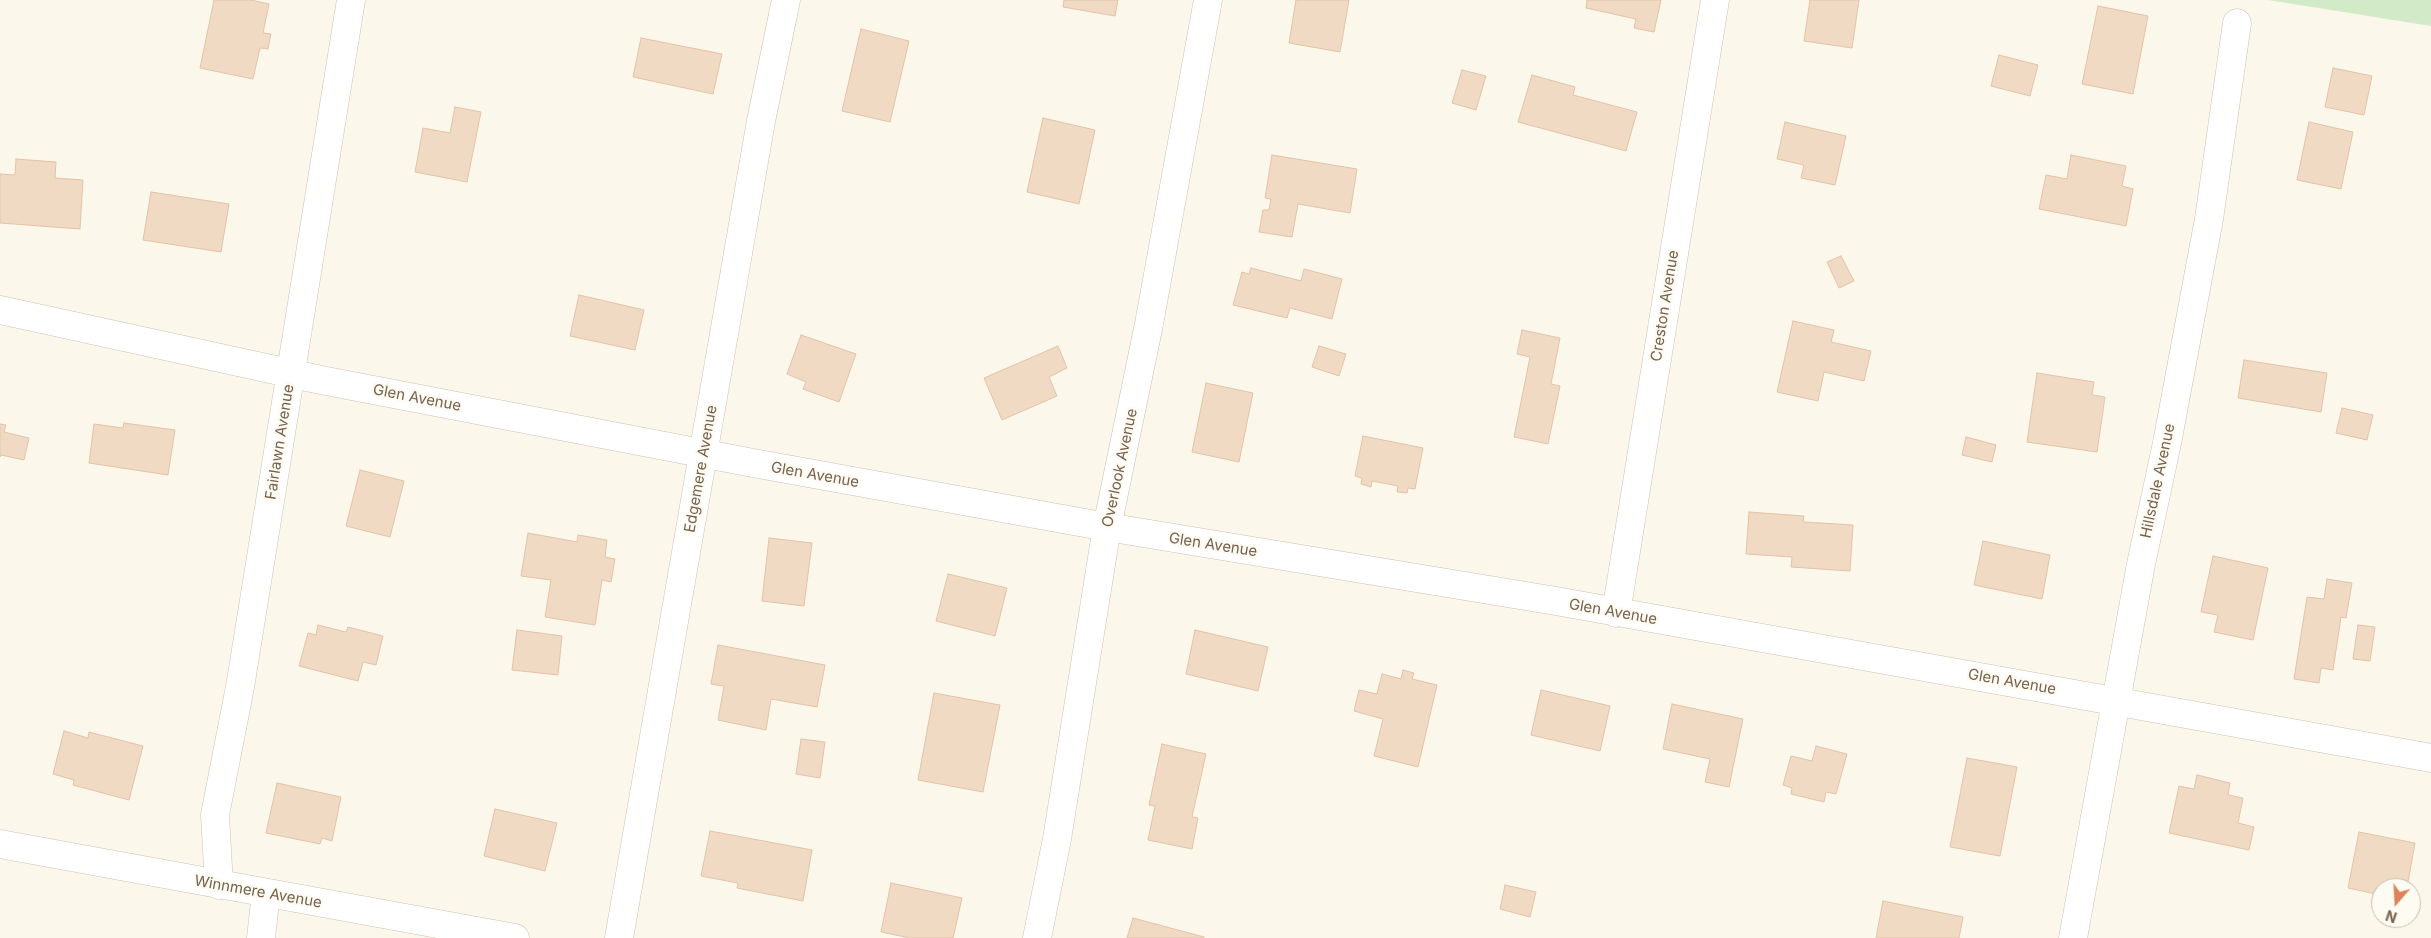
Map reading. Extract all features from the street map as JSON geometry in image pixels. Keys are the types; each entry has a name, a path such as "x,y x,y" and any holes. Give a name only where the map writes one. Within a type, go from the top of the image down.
{"street":[{"name":"Fairlawn Avenue","path":"220,885 215,815 240,687 351,0"},
{"name":"Edgemere Avenue","path":"619,938 761,121 786,0"},
{"name":"Overlook Avenue","path":"1037,938 1057,838 1107,527 1149,324 1208,0"},
{"name":"Creston Avenue","path":"1616,613 1715,0"},
{"name":"Hillsdale Avenue","path":"2073,938 2141,564 2167,443 2209,219 2237,24"},
{"name":"Glen Avenue","path":"0,310 291,374 704,454 1107,527 1616,613 2431,758"},
{"name":"Winnmere Avenue","path":"0,844 515,938"},
{"path":"261,938 266,893"}],"green space":[{"path":"2268,0 2431,0 2431,26"}],"building":[{"path":"214,0 251,0 269,4 263,33 271,34 268,49 260,48 253,79 200,68"},
{"path":"1064,0 1118,0 1115,16 1063,7"},
{"path":"1296,0 1349,0 1340,52 1289,43"},
{"path":"1587,0 1661,0 1654,32 1634,28 1636,19 1586,8"},
{"path":"1810,0 1859,0 1852,48 1804,41"},
{"path":"2098,6 2148,16 2133,94 2082,84"},
{"path":"861,29 909,41 890,122 842,111"},
{"path":"641,38 722,54 713,94 633,77"},
{"path":"1999,55 2038,65 2030,96 1991,86"},
{"path":"2333,68 2372,76 2364,115 2325,107"},
{"path":"1462,70 1486,76 1476,110 1452,103"},
{"path":"1532,75 1575,87 1573,95 1637,112 1626,151 1518,122"},
{"path":"455,107 481,112 467,182 415,172 423,128 450,133"},
{"path":"1043,118 1095,130 1079,204 1027,192"},
{"path":"1785,122 1846,136 1835,185 1801,178 1804,165 1777,159"},
{"path":"2309,122 2353,132 2341,189 2297,180"},
{"path":"1272,155 1357,169 1350,213 1298,204 1292,237 1259,232 1263,210 1269,210 1271,199 1265,198"},
{"path":"2071,155 2126,166 2122,186 2133,189 2126,226 2039,209 2046,175 2067,179"},
{"path":"16,159 56,162 55,178 83,180 80,229 0,223 0,174 15,175"},
{"path":"151,192 229,204 221,252 143,240"},
{"path":"1841,256 1854,281 1839,288 1827,262"},
{"path":"1251,268 1301,281 1304,269 1342,279 1332,319 1290,308 1287,318 1233,305 1242,272 1249,274"},
{"path":"579,295 644,310 635,350 570,336"},
{"path":"1793,321 1834,330 1831,342 1871,351 1864,381 1824,372 1818,401 1777,392"},
{"path":"1522,330 1560,338 1551,384 1560,386 1548,444 1514,437 1530,357 1517,354"},
{"path":"801,335 856,354 839,402 803,389 806,382 787,374"},
{"path":"1058,346 1067,368 1049,377 1057,396 1002,420 984,378"},
{"path":"1319,346 1346,354 1339,376 1312,367"},
{"path":"2244,360 2327,373 2321,412 2238,398"},
{"path":"2037,373 2094,382 2092,395 2105,397 2097,452 2027,442"},
{"path":"1206,383 1253,393 1239,462 1192,452"},
{"path":"2342,408 2373,415 2367,440 2336,433"},
{"path":"124,423 175,430 168,475 89,463 94,424 123,428"},
{"path":"0,424 6,425 4,432 29,438 24,460 1,455 0,457"},
{"path":"1363,436 1423,448 1415,489 1408,488 1407,493 1397,492 1398,486 1372,481 1371,487 1361,484 1362,478 1355,476"},
{"path":"1966,437 1996,445 1992,462 1962,455"},
{"path":"360,470 404,481 390,537 346,526"},
{"path":"1749,512 1804,516 1803,522 1853,525 1850,571 1791,567 1792,557 1746,554"},
{"path":"528,533 577,542 578,535 607,540 605,557 615,559 611,582 602,580 595,625 545,617 551,580 521,576"},
{"path":"769,538 812,543 804,606 762,601"},
{"path":"1983,541 2050,555 2042,599 1974,585"},
{"path":"2213,556 2268,568 2253,640 2214,632 2218,615 2201,612"},
{"path":"948,574 1007,588 995,636 936,621"},
{"path":"2327,579 2352,583 2346,618 2341,617 2333,670 2321,668 2319,683 2294,679 2307,597 2324,599"},
{"path":"318,625 346,632 348,627 383,636 376,665 363,662 358,681 299,666 308,633 316,635"},
{"path":"2358,625 2375,627 2370,661 2353,659"},
{"path":"517,630 562,636 558,675 512,670"},
{"path":"1195,630 1268,647 1258,691 1186,674"},
{"path":"718,645 825,665 817,707 771,699 766,730 718,720 724,686 711,684"},
{"path":"1403,670 1414,673 1412,679 1437,685 1418,767 1374,756 1383,719 1354,711 1359,690 1377,694 1382,674 1401,679"},
{"path":"1541,690 1610,706 1600,751 1531,735"},
{"path":"934,693 1000,705 983,792 918,780"},
{"path":"1672,704 1743,719 1729,787 1705,782 1710,759 1663,749"},
{"path":"64,731 88,738 89,732 143,746 129,800 73,785 74,780 53,774"},
{"path":"801,739 825,742 820,778 796,774"},
{"path":"1162,744 1206,754 1192,817 1198,818 1192,849 1148,840 1155,806 1149,805"},
{"path":"1816,746 1847,754 1836,794 1826,792 1824,802 1791,794 1792,788 1783,785 1791,756 1812,761"},
{"path":"1967,758 2017,767 2000,856 1950,847"},
{"path":"2197,775 2230,783 2228,795 2243,798 2238,823 2254,827 2249,850 2169,833 2179,786 2194,789"},
{"path":"277,783 341,797 332,841 322,838 320,844 266,833"},
{"path":"495,809 557,823 545,871 484,856"},
{"path":"710,831 812,850 803,901 737,888 738,883 701,876"},
{"path":"2359,832 2415,843 2409,878 2371,878 2371,893 2348,888"},
{"path":"891,883 962,898 953,938 910,938 881,932"},
{"path":"1505,885 1536,892 1530,917 1500,909"},
{"path":"1883,901 1963,917 1959,938 1876,938"},
{"path":"1133,918 1204,937 1204,938 1127,938"}]}
